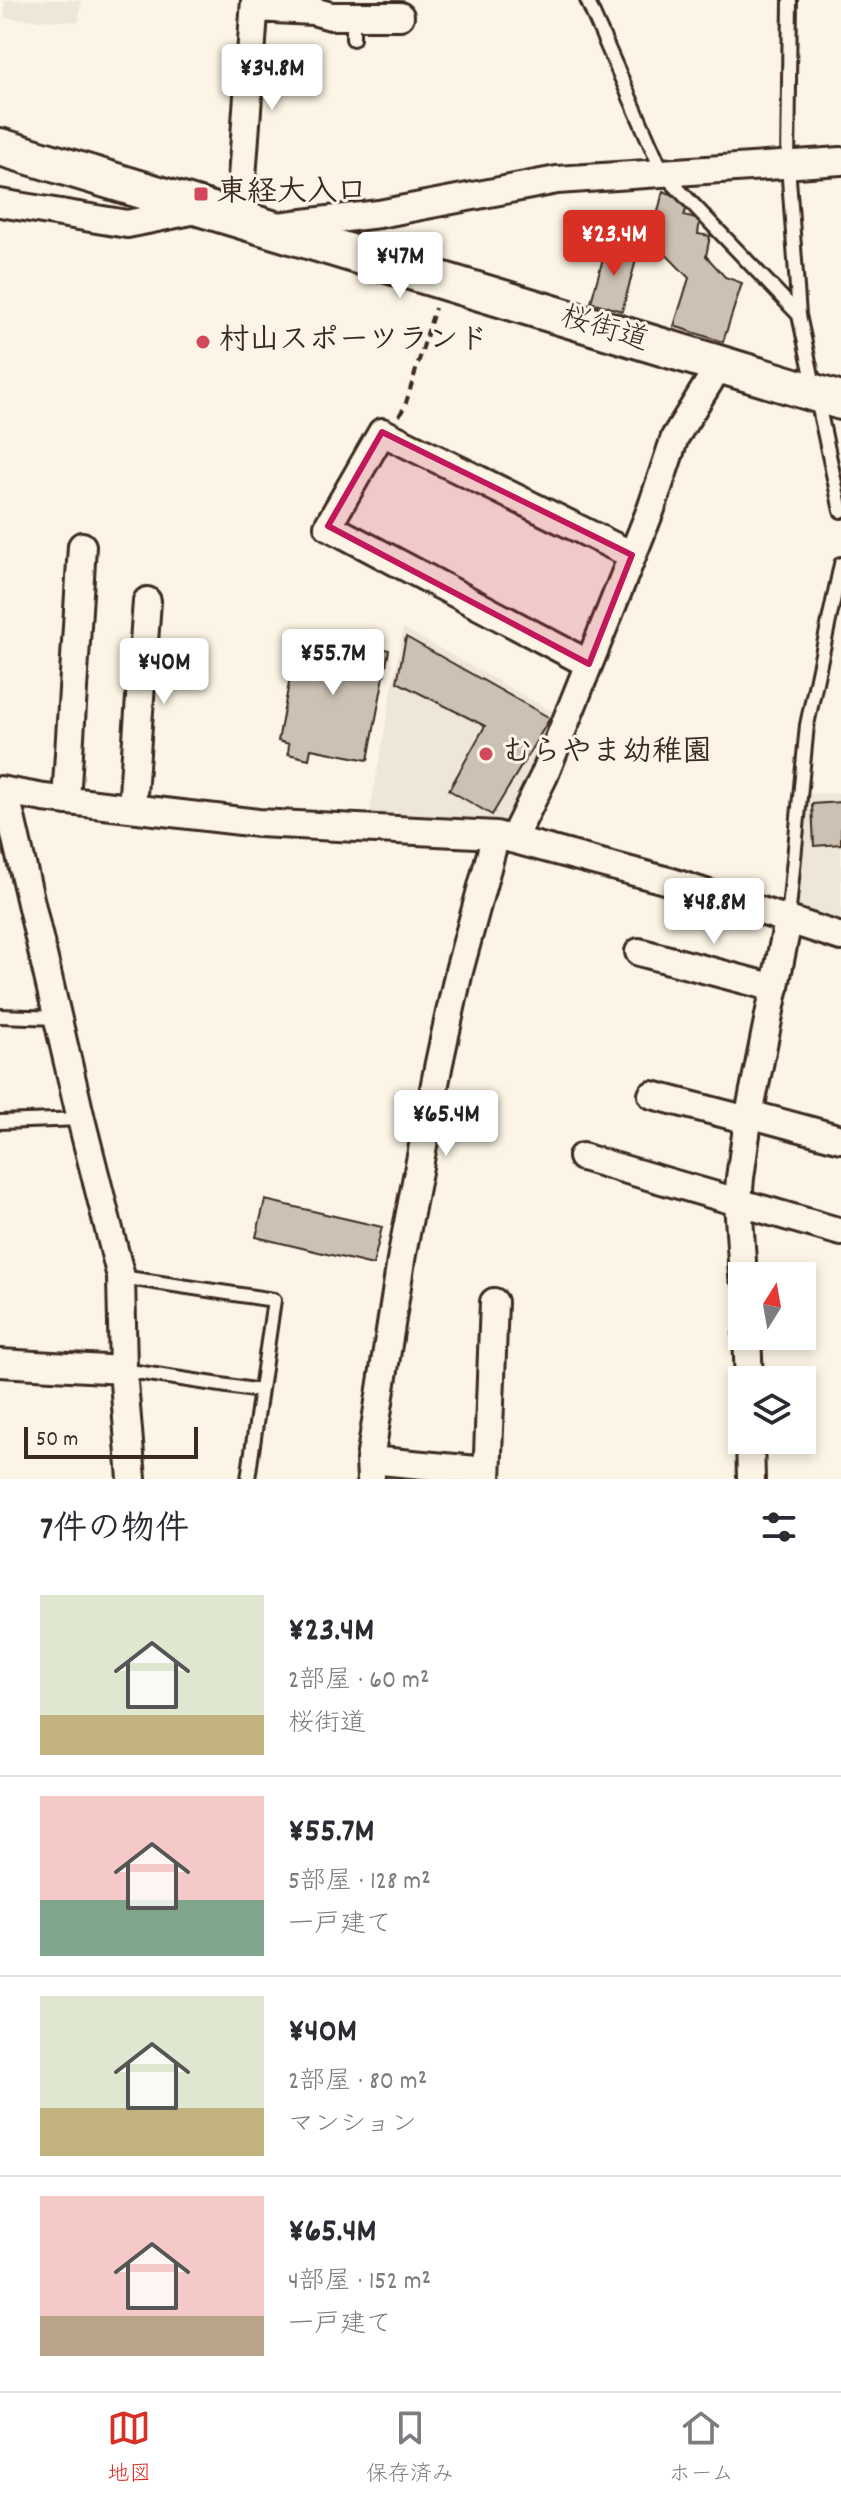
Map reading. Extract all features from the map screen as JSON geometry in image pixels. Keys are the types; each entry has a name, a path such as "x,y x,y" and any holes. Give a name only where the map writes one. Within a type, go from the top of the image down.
{"street":[{"path":"400,16 353,27 313,11 255,4 253,224 379,214 557,180 841,161"},
{"name":"桜街道","path":"0,147 829,398"},
{"path":"0,203 127,224 204,209"},
{"path":"494,1302 487,1475 370,1470 402,1254 459,971 504,837 544,776 632,555 675,437 719,366"},
{"path":"589,664 328,526 382,432 632,555"},
{"path":"66,801 82,546"},
{"path":"132,808 147,601"},
{"path":"132,1479 123,1370 121,1277 2,790 66,801 258,823 504,837 672,882 841,937"},
{"path":"742,1262 738,1202 749,1117 788,921"},
{"path":"639,952 775,988"},
{"path":"652,1095 841,1139"},
{"path":"582,1157 841,1232"},
{"path":"0,1363 123,1370"},
{"path":"750,1454 751,1479"}],"lane":[{"path":"587,0 663,173 799,315"},
{"path":"790,0 788,165 799,315 829,398 841,511"},
{"path":"788,921 807,725 841,564"},
{"path":"0,1016 58,1018"},
{"path":"0,1122 81,1119"},
{"path":"121,1277 274,1300 248,1479"},
{"path":"123,1370 260,1391"}],"path":[{"path":"388,435 405,406 443,282"}],"highlighted area":[{"path":"382,432 632,555 589,664 328,526"}],"shaded area":[{"path":"4,0 81,0 79,22 5,18"},
{"path":"403,628 562,717 507,829 368,823"},
{"path":"841,793 841,931 794,917 805,794"}],"building":[{"path":"663,191 674,195 686,209 684,216 700,220 698,234 710,236 706,256 725,277 742,283 723,342 674,326 689,278 655,243 635,236 642,212 657,216"},
{"path":"607,244 638,253 622,311 591,302"},
{"path":"299,631 389,650 368,760 311,749 309,759 288,754 289,744 278,741"},
{"path":"406,637 550,718 492,815 449,790 485,726 397,682"},
{"path":"841,802 841,844 814,846 812,804"},
{"path":"265,1200 382,1227 373,1265 256,1237"}],"place":[{"name":"東経大入口","path":"201,194"},
{"name":"村山スポーツランド","path":"203,342"},
{"name":"むらやま幼稚園","path":"486,754"}]}
